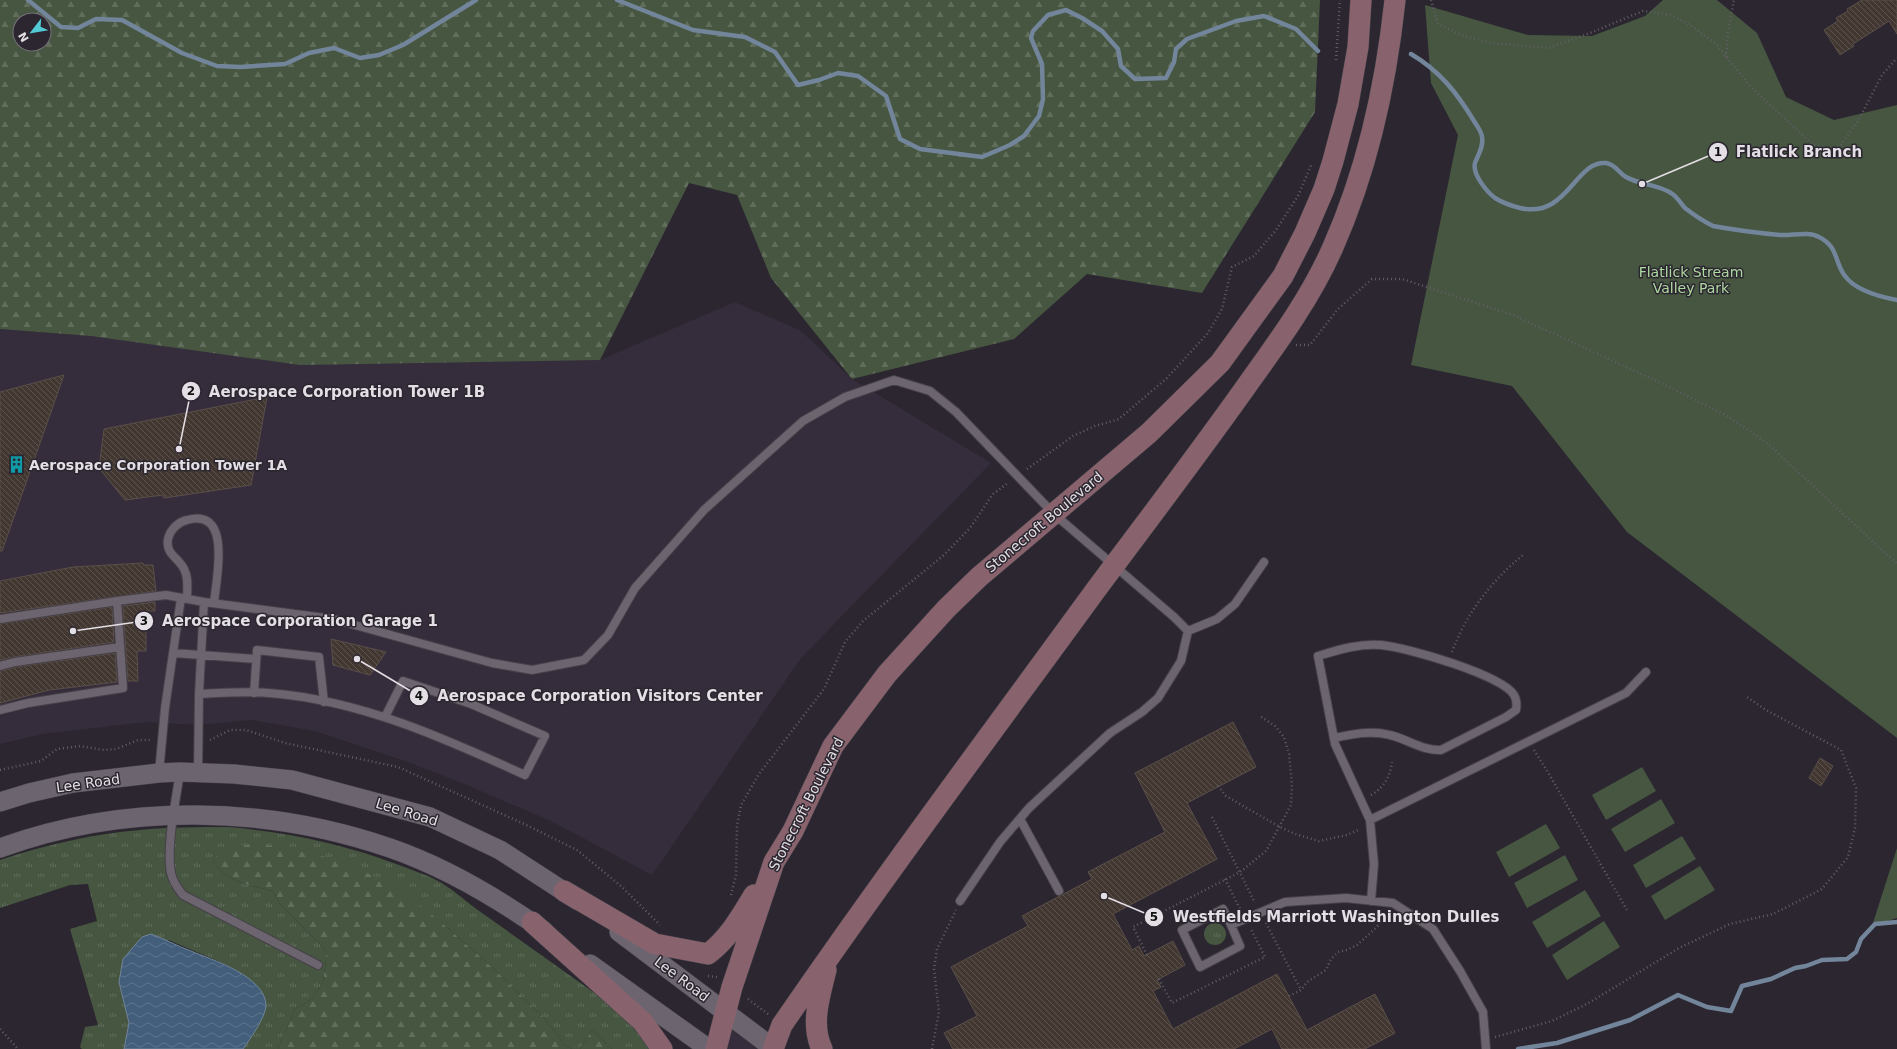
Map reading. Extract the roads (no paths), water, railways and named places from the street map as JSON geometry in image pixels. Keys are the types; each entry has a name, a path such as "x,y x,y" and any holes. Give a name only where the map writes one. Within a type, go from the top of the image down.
{"main road":[{"name":"Stonecroft Boulevard","path":"716,1049 725,1012 774,862 793,831 833,746 887,674 920,635 979,577 1149,434 1215,368 1242,335 1283,276 1305,233 1324,189 1333,161 1349,97 1358,47 1361,0"},
{"path":"773,1049 782,1025 891,869 1113,566 1221,423 1307,298 1333,246 1360,177 1373,135 1390,43 1395,0"},
{"path":"564,890 655,944 708,954 722,943 732,931 774,862"},
{"path":"532,922 643,1022 662,1049"},
{"path":"822,1049 817,1039 816,1015 829,957"}],"street":[{"name":"Lee Road","path":"0,802 29,793 72,783 159,773 189,772 292,780 430,817 500,850 564,890 773,1049"},
{"path":"0,848 45,834 86,824 131,818 174,815 213,815 293,824 389,848 434,866 480,889 532,922 709,1049"}],"lane":[{"path":"0,619 166,595 204,602 333,619 492,663 532,670 584,660 608,635 635,588 704,510 803,421 839,400 894,380 930,391 956,412 1054,514 1188,630"},
{"path":"159,773 165,708 188,580 184,568 170,554 168,538 177,525 186,520 197,519 206,521 214,526 218,537 219,548 214,603"},
{"path":"1188,630 1217,619 1235,604 1264,562"},
{"path":"0,710 28,703 123,688 117,601"},
{"path":"204,602 199,694 189,772 174,815 170,864 172,875 176,887 183,895 318,965"},
{"path":"960,901 1000,842 1029,808 1110,733 1142,712 1158,698 1181,661 1188,630"},
{"path":"1334,738 1378,733 1391,735 1433,751 1441,750 1506,717 1516,710 1517,702 1514,694 1507,688 1450,663 1381,645 1362,646 1318,656 1334,738 1339,754 1362,800 1370,822 1374,864 1371,901"},
{"path":"0,666 15,662 120,647"},
{"path":"254,693 257,650 319,658 324,702"},
{"path":"174,654 256,659"},
{"path":"1370,822 1626,693 1646,672"},
{"path":"199,694 268,693 324,702 385,718 453,742 525,776 545,736 471,704 403,681 385,718"},
{"path":"1020,819 1059,891"},
{"path":"1231,925 1285,902 1346,898 1393,904 1433,929 1460,971 1483,1012 1486,1049"},
{"path":"1223,909 1231,925 1240,946 1200,967 1182,930 1223,909"}],"water":[{"path":"151,934 224,964 248,978 257,986 264,995 266,1006 265,1011 257,1028 243,1049 124,1049 129,1023 119,982 123,959 142,937"}],"waterway":[{"path":"28,0 61,27 78,28 96,19 122,20 182,53 217,66 240,67 285,64 309,53 334,48 360,58 379,55 403,45 476,0"},
{"path":"617,0 693,30 745,37 775,52 798,85 819,80 838,73 858,76 886,96 900,139 920,149 982,157 1010,145 1024,136 1039,116 1043,99 1042,64 1031,38 1033,31 1048,15 1066,10 1102,31 1118,49 1121,66 1135,79 1166,78 1174,62 1176,49 1187,39 1236,21 1264,16 1296,29 1318,51"},
{"path":"1411,54 1431,68 1447,83 1461,101 1479,129 1482,135 1482,144 1475,163 1476,172 1488,192 1495,198 1520,208 1536,209 1549,205 1560,198 1586,170 1595,165 1606,163 1631,180 1660,188 1673,194 1685,208 1713,226 1772,234 1815,235 1830,245 1842,271 1849,281 1869,292 1897,300"},
{"path":"1518,1049 1557,1043 1630,1020 1678,995 1707,1007 1731,1011 1742,986 1771,979 1795,968 1806,966 1822,960 1847,959 1856,952 1861,939 1875,924 1897,922"}],"place":[{"name":"Flatlick Branch","path":"1642,184"},
{"name":"Aerospace Corporation Tower 1B","path":"179,449"},
{"name":"Aerospace Corporation Tower 1A","path":"16,465"},
{"name":"Aerospace Corporation Garage 1","path":"73,631"},
{"name":"Aerospace Corporation Visitors Center","path":"357,659"},
{"name":"Westfields Marriott Washington Dulles","path":"1104,896"}],"park label":[{"name":"Flatlick Stream Valley Park","path":"1691,280"}]}
